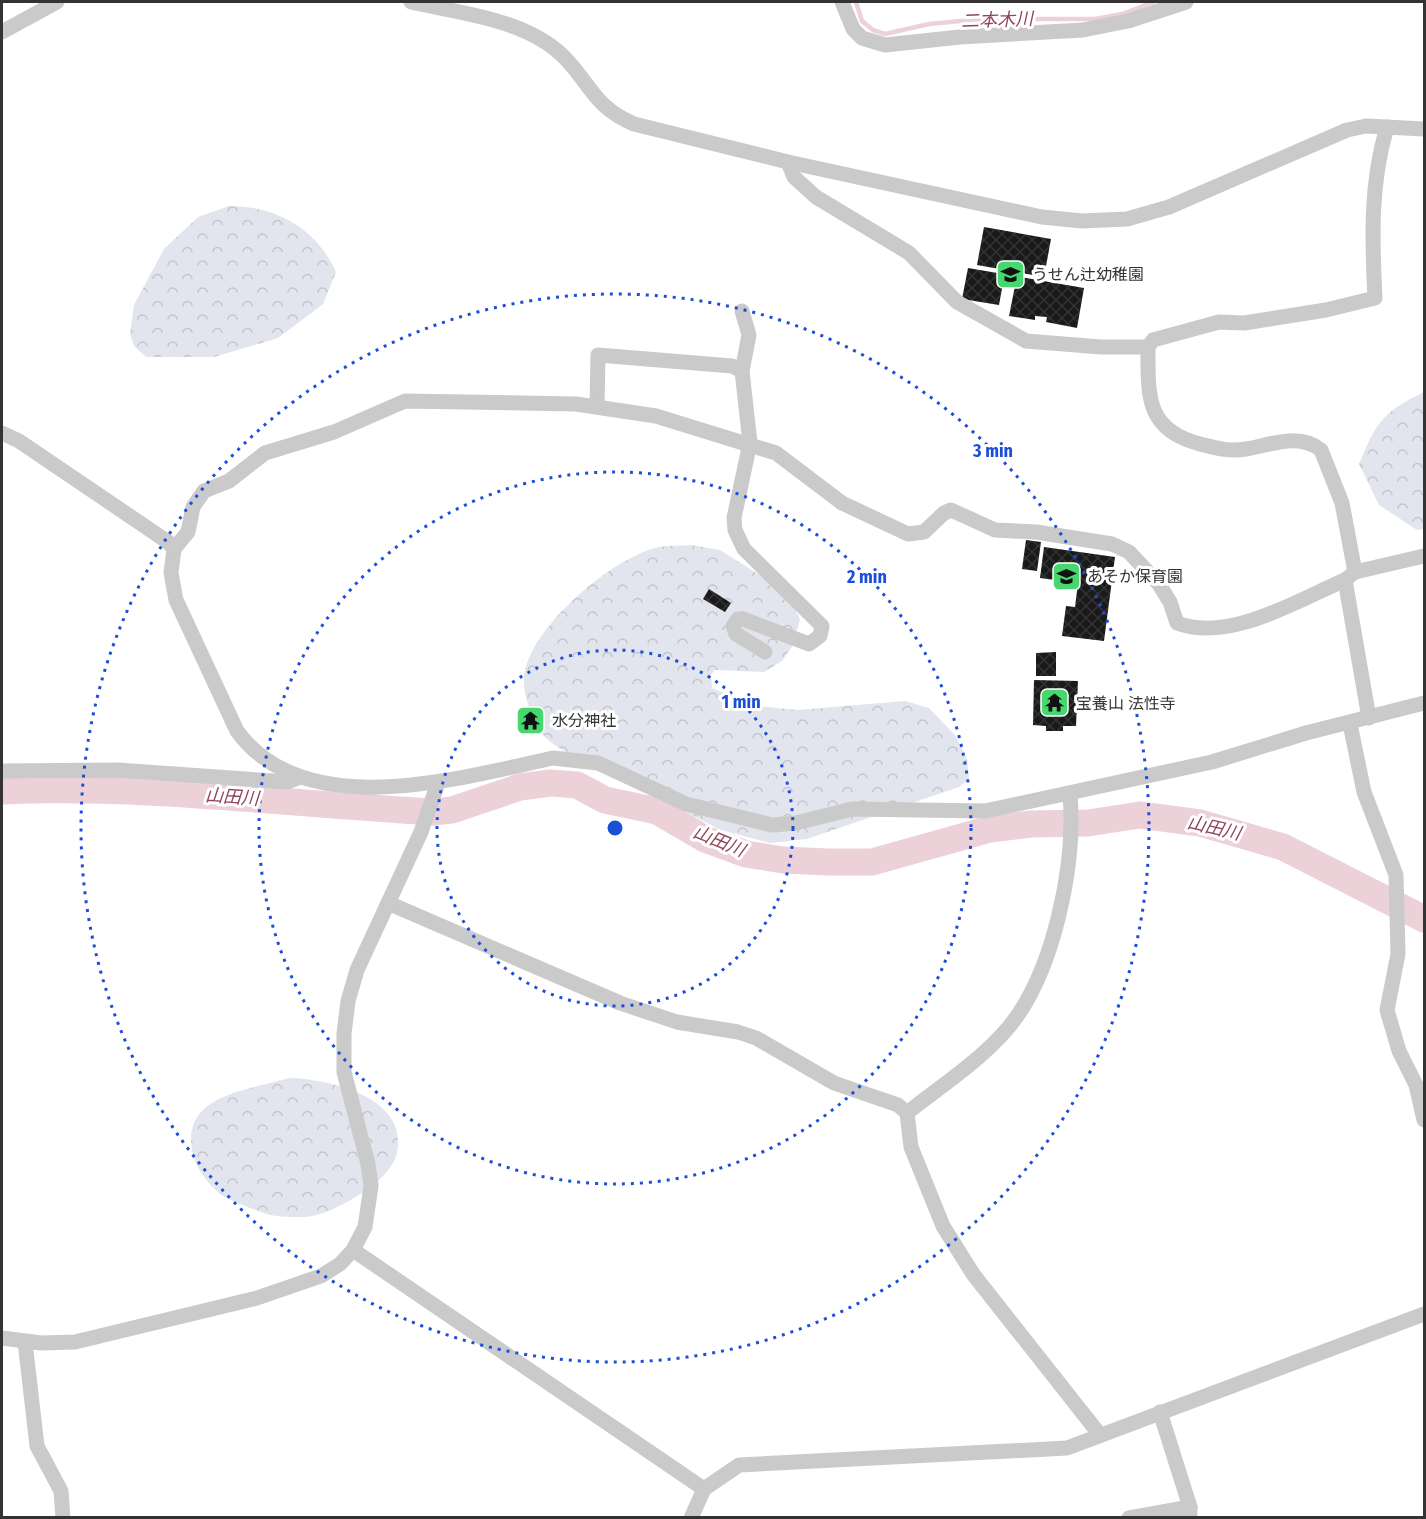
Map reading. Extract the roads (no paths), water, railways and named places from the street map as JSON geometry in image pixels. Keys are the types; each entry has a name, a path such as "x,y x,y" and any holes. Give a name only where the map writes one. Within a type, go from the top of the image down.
{"street":[{"path":"2,32 57,2"},
{"path":"411,2 498,22 542,41 562,55 602,106 616,117 634,124 788,162 1042,217 1082,221 1127,219 1169,207 1347,130 1366,126 1425,129"},
{"path":"842,2 847,18 858,34 872,42 885,45 960,37 1083,30 1128,21 1185,2"},
{"path":"1369,718 1342,503 1321,450 1300,439 1224,451 1175,436 1159,420 1151,403 1148,346 1153,340 1219,322 1244,323 1326,310 1375,298 1372,222 1379,155 1387,127"},
{"path":"788,162 794,177 816,197 909,253 957,302 1026,341 1101,347 1148,346"},
{"path":"742,311 749,335 742,371 750,444 734,518 738,539 744,549 822,626 820,636 809,644 738,619 733,626 736,634 765,652"},
{"path":"597,407 598,354 732,366 742,371"},
{"path":"1425,556 1350,576 1245,623 1204,629 1186,627 1177,623 1170,602 1159,584 1142,564 1129,552 1112,544 1036,532 995,530 951,510 944,513 924,532 908,534 842,503 776,453 656,416 576,404 405,401 334,432 265,453 229,481 204,491 193,507 188,532 174,549 171,573 176,600 237,731 259,755 298,778 363,786 437,788 553,758 572,758 598,763 686,804 772,825 796,823 861,808 985,811 1070,800 1212,762 1306,733 1350,724 1425,703"},
{"path":"2,433 19,441 168,542 174,549"},
{"path":"1350,724 1364,792 1396,874 1398,954 1388,999 1389,1023 1416,1085 1425,1120"},
{"path":"2,771 118,770 287,782 298,778"},
{"path":"2,1338 25,1342 75,1342 257,1298 321,1276 340,1264 353,1250 365,1227 371,1186 368,1164 344,1072 344,1034 348,1001 357,969 420,832 437,788"},
{"path":"907,1113 984,1053 1010,1026 1036,981 1052,942 1061,905 1070,836 1070,800"},
{"path":"388,903 620,1003 677,1022 738,1032 756,1038 834,1083 898,1105 907,1113 911,1147 943,1226 973,1274 1100,1435"},
{"path":"353,1250 704,1489"},
{"path":"691,1518 704,1489 739,1465 1066,1448 1425,1314"},
{"path":"25,1342 37,1446 61,1491 63,1518"},
{"path":"1129,1518 1190,1512 1160,1412"}],"waterway":[{"name":"二本木川","path":"856,2 862,21 873,30 885,34 929,24 982,19 1095,19 1122,14 1154,2"},
{"name":"山田川","path":"2,791 164,793 434,812 452,810 520,787 551,783 577,785 605,800 657,811 705,839 746,854 783,860 828,862 872,862 990,829 1032,824 1088,823 1140,815 1200,823 1283,847 1424,919"}],"place":[{"name":"うせん辻幼稚園","path":"1011,274"},
{"name":"あそか保育園","path":"1066,576"},
{"name":"宝養山 法性寺","path":"1055,703"},
{"name":"水分神社","path":"531,720"}]}
